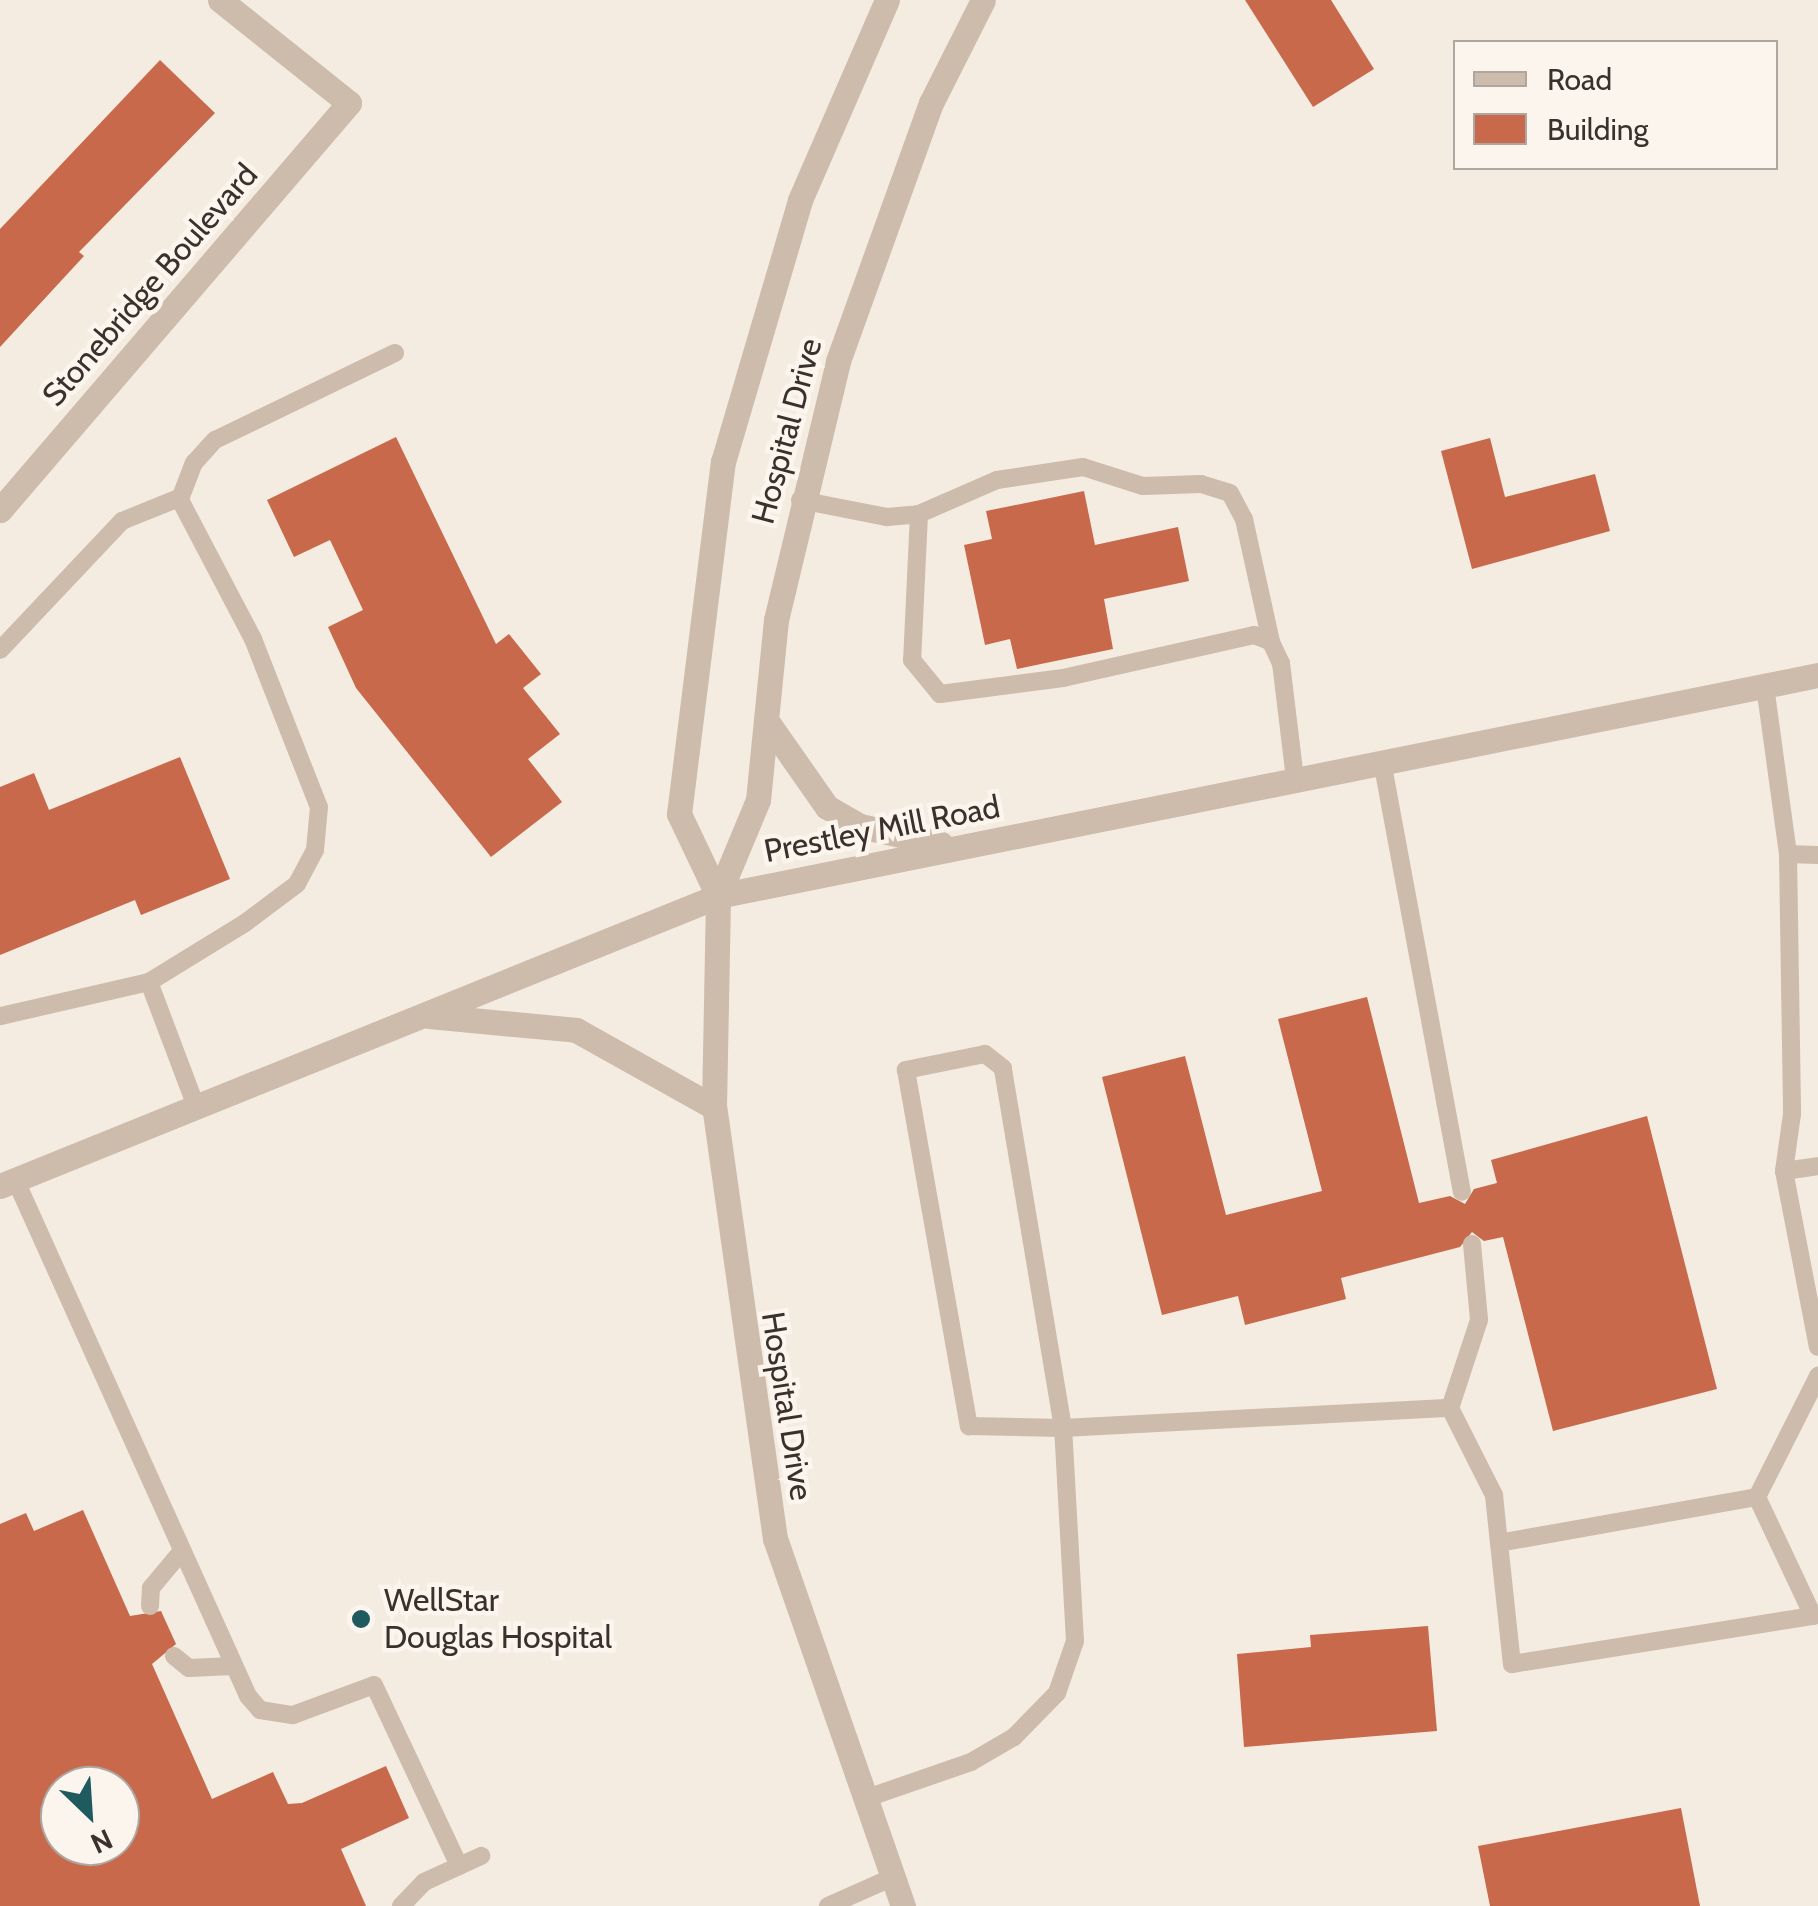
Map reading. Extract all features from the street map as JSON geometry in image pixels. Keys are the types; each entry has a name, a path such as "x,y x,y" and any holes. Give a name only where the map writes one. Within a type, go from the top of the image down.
{"street":[{"name":"Hospital Drive","path":"718,896 678,814 723,462 800,200 887,0"},
{"name":"Hospital Drive","path":"903,1906 776,1539 714,1107 718,896 758,800 766,720 800,500 886,217 983,0"},
{"name":"Stonebridge Boulevard","path":"0,510 350,103 230,3"},
{"name":"Prestley Mill Road","path":"8,1184 195,1104 718,896 1818,676"},
{"path":"766,720 827,807 898,837 960,846"},
{"path":"419,1015 576,1030 714,1107"}],"lane":[{"path":"0,650 122,521 180,499 214,440 395,353"},
{"path":"800,500 887,517 919,514 997,480 1084,467 1143,486 1201,484 1230,493 1244,518 1271,642 1281,663 1296,778"},
{"path":"0,1016 149,982 298,884 315,850 319,807 253,640 180,499"},
{"path":"919,514 912,660 940,694 1063,678 1254,635 1271,642"},
{"path":"1765,686 1788,854 1792,1114 1784,1171 1818,1347"},
{"path":"1382,761 1462,1192"},
{"path":"1788,854 1818,856"},
{"path":"149,982 195,1104"},
{"path":"867,1798 971,1762 1014,1738 1056,1693 1074,1640 1063,1428 1003,1068 985,1054 906,1070 968,1426 1063,1428 1450,1408"},
{"path":"1784,1171 1818,1166"},
{"path":"8,1184 233,1666 260,1710 277,1716 310,1712 374,1686 459,1866"},
{"path":"1472,1244 1478,1320 1450,1408 1494,1495 1512,1664 1813,1616 1757,1497"},
{"path":"1757,1497 1818,1376"},
{"path":"1499,1543 1757,1497"},
{"path":"150,1606 151,1588 180,1552"},
{"path":"174,1656 190,1668 233,1666"},
{"path":"401,1906 424,1882 481,1856"},
{"path":"828,1906 891,1878"}],"building":[{"path":"1245,0 1331,0 1374,69 1313,107"},
{"path":"160,60 215,113 79,252 84,256 0,347 0,229"},
{"path":"396,437 496,644 509,634 541,674 523,688 560,734 528,759 562,802 491,857 356,688 328,627 363,610 330,540 294,557 267,500"},
{"path":"1490,438 1505,497 1595,474 1610,531 1472,569 1441,451"},
{"path":"1084,491 1095,545 1178,527 1189,581 1104,599 1113,649 1017,669 1010,639 985,645 964,545 992,539 986,511"},
{"path":"180,757 230,879 141,915 135,900 0,955 0,787 34,773 49,810"},
{"path":"1367,997 1419,1203 1450,1196 1465,1204 1474,1189 1497,1183 1491,1160 1647,1116 1717,1389 1553,1431 1503,1237 1484,1241 1472,1232 1460,1247 1341,1278 1346,1299 1245,1325 1238,1296 1162,1315 1102,1077 1185,1056 1226,1215 1322,1191 1278,1019"},
{"path":"83,1510 130,1616 161,1611 176,1644 152,1664 212,1799 273,1772 288,1804 302,1803 386,1766 409,1818 341,1849 366,1906 0,1906 0,1524 26,1513 34,1531"},
{"path":"1428,1626 1437,1731 1244,1747 1237,1654 1311,1647 1310,1635"},
{"path":"1681,1808 1700,1906 1490,1906 1478,1846"}],"place":[{"name":"WellStar Douglas Hospital","path":"361,1619"}]}
